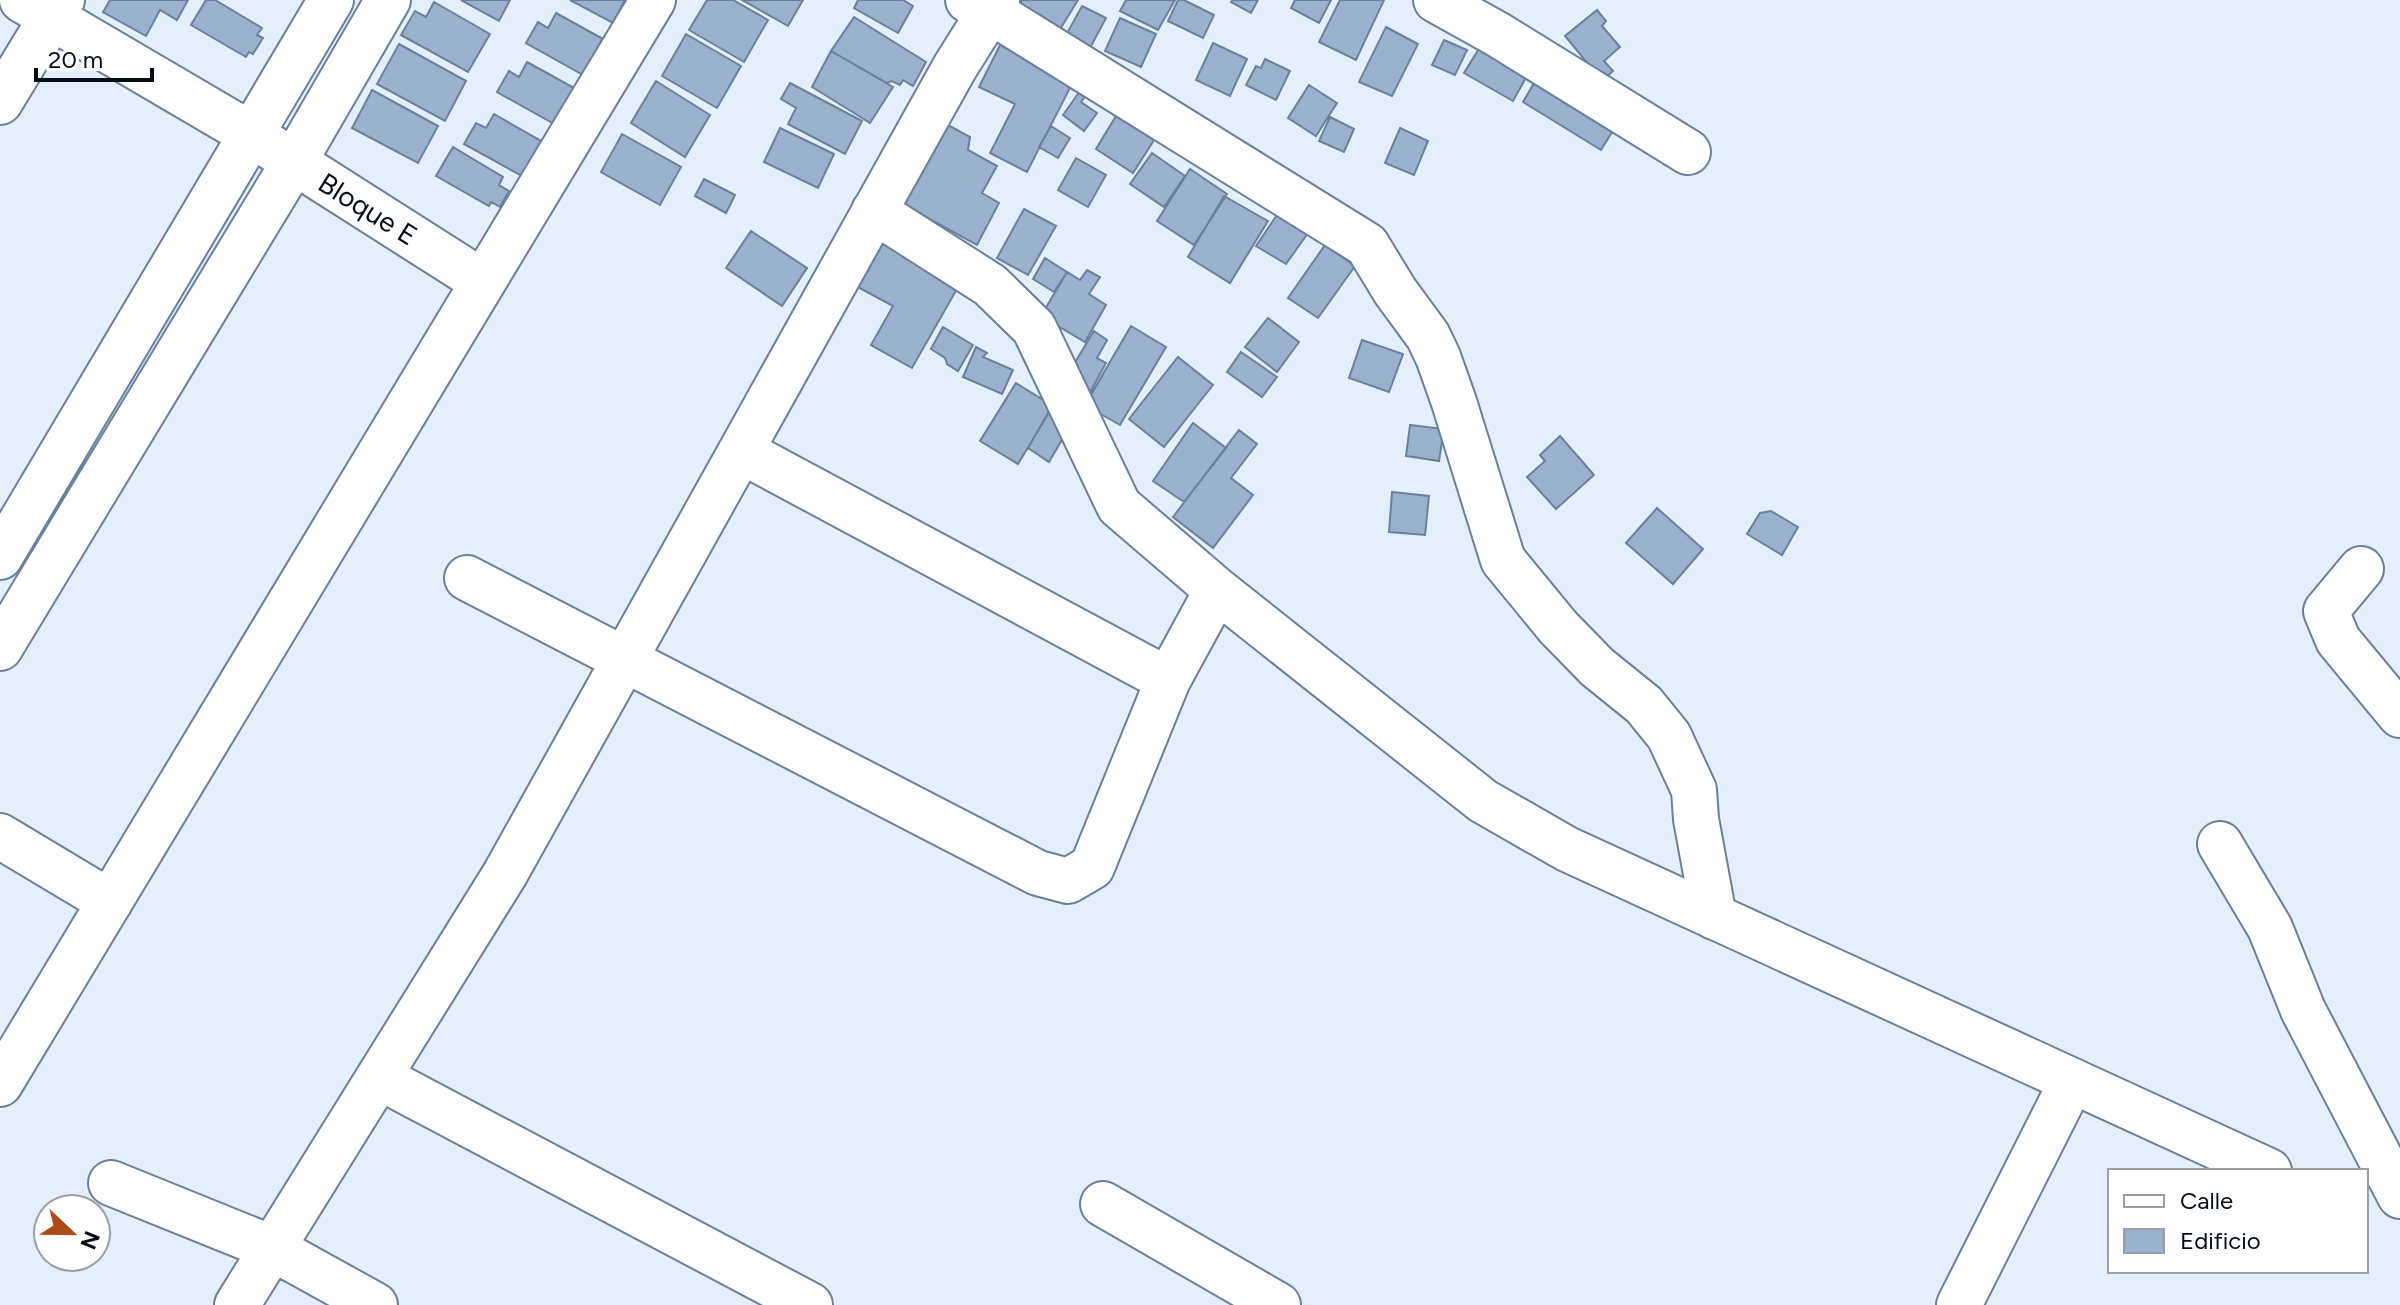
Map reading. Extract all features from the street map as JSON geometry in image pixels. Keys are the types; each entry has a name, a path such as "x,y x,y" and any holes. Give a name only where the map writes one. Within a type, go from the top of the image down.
{"street":[{"path":"0,557 331,0"},
{"path":"0,648 294,162 388,0"},
{"path":"0,1084 653,0"},
{"path":"1436,0 1688,152"},
{"path":"237,1305 505,874 955,67 985,4 1367,245 1428,336 1438,357 1503,560 1558,627 1597,667 1644,705 1669,736 1694,790 1696,819 1714,917"},
{"path":"0,102 45,6"},
{"name":"Bloque E","path":"45,6 483,282"},
{"path":"874,211 990,285 1034,328 1119,506 1217,590 1483,801 1567,849 2265,1169"},
{"path":"741,451 1168,680"},
{"path":"2361,569 2326,611 2338,640 2400,715"},
{"path":"467,578 1038,873 1068,881 1092,867 1168,680 1217,590"},
{"path":"0,836 110,902"},
{"path":"2220,844 2270,928 2303,1010 2400,1196"},
{"path":"379,1077 810,1305"},
{"path":"1959,1305 2072,1081"},
{"path":"111,1183 272,1248 375,1305"},
{"path":"1103,1204 1278,1305"}],"building":[{"path":"110,0 188,0 177,20 160,10 146,36 103,12"},
{"path":"206,0 215,0 262,28 257,35 263,38 253,54 249,52 246,57 191,25"},
{"path":"461,0 510,0 499,21"},
{"path":"570,0 625,0 613,23"},
{"path":"707,0 733,0 768,20 744,62 689,30"},
{"path":"742,0 803,0 788,26"},
{"path":"858,0 903,0 913,6 898,33 854,8"},
{"path":"1022,0 1078,0 1059,31 1018,6"},
{"path":"1126,0 1175,0 1158,30 1120,11"},
{"path":"1178,0 1214,15 1203,38 1168,21"},
{"path":"1258,0 1251,13 1231,2"},
{"path":"1295,0 1331,0 1319,23 1291,8"},
{"path":"1340,0 1384,0 1356,60 1319,42"},
{"path":"434,2 490,34 468,72 401,35 415,11 426,17"},
{"path":"1082,6 1106,18 1089,50 1065,37"},
{"path":"1597,10 1606,21 1602,26 1620,47 1604,61 1613,71 1602,81 1565,36"},
{"path":"556,13 603,39 583,75 526,43 538,22 548,28"},
{"path":"854,17 926,62 913,86 903,80 900,85 892,81 887,83 831,51"},
{"path":"1120,18 1156,34 1141,67 1105,51"},
{"path":"1386,27 1418,44 1392,96 1359,82"},
{"path":"686,34 741,66 717,108 662,76"},
{"path":"1444,40 1467,50 1455,75 1432,65"},
{"path":"1213,43 1247,59 1230,96 1196,80"},
{"path":"399,44 466,81 445,121 377,84"},
{"path":"1000,45 1073,82 1027,172 990,153 1015,104 979,87"},
{"path":"1480,47 1528,74 1513,101 1464,73"},
{"path":"831,51 893,87 870,123 812,87"},
{"path":"1265,59 1290,71 1276,100 1246,85 1256,66 1261,68"},
{"path":"527,62 574,88 554,124 497,92 509,71 519,77"},
{"path":"1541,71 1619,121 1601,150 1523,102"},
{"path":"656,81 710,115 685,157 631,123"},
{"path":"790,83 862,121 845,154 788,124 796,108 781,99"},
{"path":"1309,85 1337,103 1316,136 1288,118"},
{"path":"372,90 438,126 418,163 352,128"},
{"path":"1080,91 1086,95 1081,102 1097,113 1084,131 1063,115"},
{"path":"494,114 541,141 522,176 464,144 476,123 486,128"},
{"path":"1116,116 1154,140 1133,173 1096,149"},
{"path":"1330,117 1354,129 1344,152 1319,141"},
{"path":"946,124 970,137 968,150 997,166 982,193 999,203 977,245 902,204"},
{"path":"1051,126 1070,138 1058,158 1039,147"},
{"path":"780,128 834,154 818,188 764,162"},
{"path":"1400,128 1428,141 1414,175 1385,163"},
{"path":"622,134 681,167 660,205 601,172"},
{"path":"453,147 503,177 499,185 509,191 500,207 491,202 489,206 436,176"},
{"path":"1152,153 1185,176 1164,207 1130,184"},
{"path":"1076,158 1106,175 1088,207 1058,190"},
{"path":"1190,169 1227,194 1194,245 1157,221"},
{"path":"704,179 735,195 726,213 695,196"},
{"path":"1224,196 1268,221 1230,283 1188,257"},
{"path":"1283,206 1313,226 1286,264 1256,246"},
{"path":"1024,209 1056,226 1028,275 997,258"},
{"path":"751,231 807,268 782,306 726,268"},
{"path":"883,239 961,282 912,368 871,345 893,306 856,286"},
{"path":"1325,245 1355,266 1318,318 1288,298"},
{"path":"1045,258 1067,272 1054,292 1033,279"},
{"path":"1087,270 1100,277 1089,294 1106,305 1085,342 1041,316 1067,272 1080,280"},
{"path":"1268,318 1299,342 1277,372 1245,347"},
{"path":"1131,326 1166,347 1120,425 1085,405"},
{"path":"943,327 973,345 958,371 931,349"},
{"path":"1094,331 1107,340 1097,358 1106,363 1087,398 1063,382"},
{"path":"1362,340 1403,354 1389,392 1349,378"},
{"path":"976,347 987,353 983,357 1013,370 1002,394 963,377"},
{"path":"1241,352 1277,377 1262,397 1227,372"},
{"path":"1178,357 1213,385 1164,447 1129,419"},
{"path":"1016,383 1053,406 1018,464 980,441"},
{"path":"1048,413 1070,426 1049,462 1028,448"},
{"path":"1193,423 1226,448 1184,502 1153,481"},
{"path":"1410,425 1444,429 1439,461 1406,456"},
{"path":"1239,430 1257,444 1231,478 1253,495 1213,548 1173,517"},
{"path":"1560,436 1594,475 1556,509 1527,477 1545,461 1540,455"},
{"path":"1392,492 1429,496 1425,535 1389,532"},
{"path":"1657,508 1703,549 1673,584 1626,543"},
{"path":"1771,511 1798,527 1782,555 1747,534 1760,513"}]}
